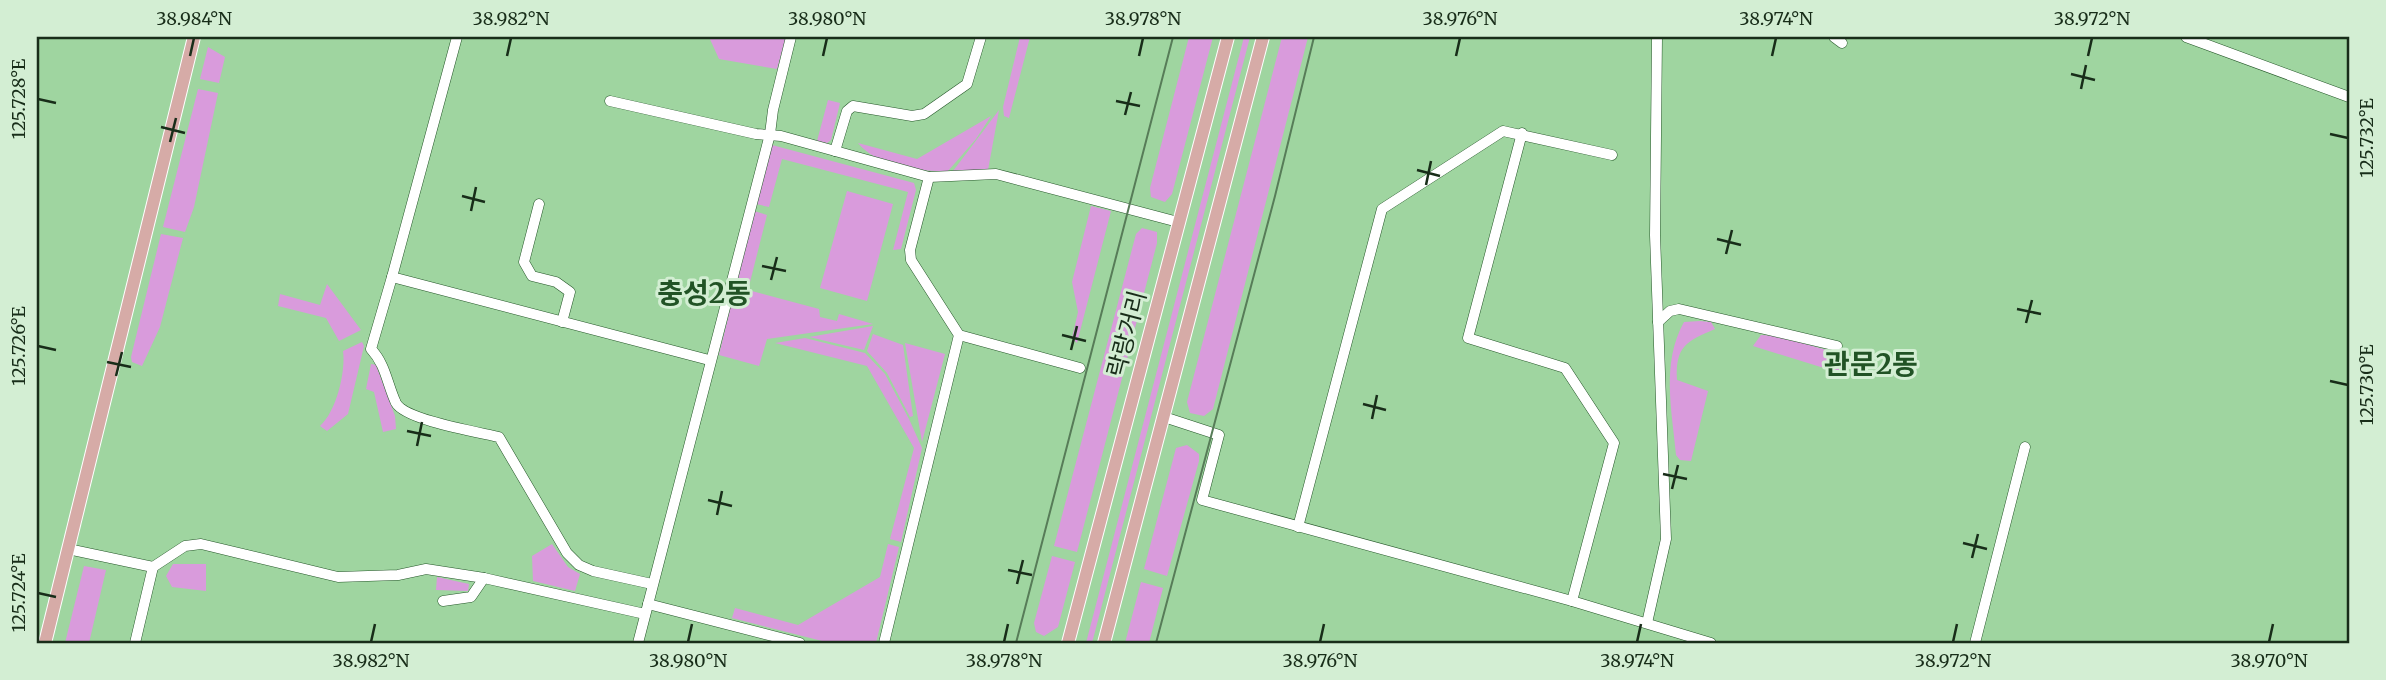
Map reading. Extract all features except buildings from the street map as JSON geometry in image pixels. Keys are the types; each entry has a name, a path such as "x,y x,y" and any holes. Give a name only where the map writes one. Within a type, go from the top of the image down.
{"main road":[{"path":"46,643 194,37"},
{"name":"락랑거리","path":"1068,643 1228,37"},
{"path":"1104,643 1263,37"}],"street":[{"path":"457,37 371,349 380,359 397,405 411,415 499,437 567,553 579,565 652,584"},
{"path":"638,643 709,360 770,134 773,110 791,37"},
{"path":"835,151 847,111 853,106 912,116 924,114 967,84 981,37"},
{"path":"1647,623 1666,539 1655,235 1657,37"},
{"path":"2186,37 2349,97"},
{"path":"610,101 756,134 770,134 929,177 996,174 1178,222"},
{"path":"1298,527 1382,209 1503,131 1522,133 1612,155"},
{"path":"1522,133 1468,338 1565,368 1614,443 1572,601"},
{"path":"929,177 910,250 911,260 959,335 1080,369"},
{"path":"539,204 524,262 532,276 556,282 570,292 562,322"},
{"path":"392,276 709,360"},
{"path":"1658,322 1670,311 1679,309 1837,346"},
{"path":"884,643 959,335"},
{"path":"1164,417 1219,435 1202,500 1572,601 1711,643"},
{"path":"1975,643 2025,447"},
{"path":"135,643 153,567 185,546 201,544 338,577 398,575 426,569 484,578 646,609 800,643"},
{"path":"68,550 153,567"},
{"path":"443,601 471,597 484,578"},
{"path":"1668,643 1669,632"}],"shaded area":[{"path":"709,37 786,37 777,69 719,59"},
{"path":"1020,37 1030,37 1009,118 1004,116 1003,107"},
{"path":"1189,37 1213,37 1172,194 1165,202 1151,197 1150,188"},
{"path":"1244,37 1250,37 1092,643 1086,643"},
{"path":"1282,37 1308,37 1213,409 1204,416 1190,413 1187,402"},
{"path":"208,47 225,57 219,83 200,79"},
{"path":"198,89 218,93 194,207 185,232 163,227"},
{"path":"828,100 840,103 831,140 827,143 817,141"},
{"path":"999,110 988,170 953,171"},
{"path":"991,116 976,139 948,171 899,166 876,157 858,143 917,159"},
{"path":"772,145 914,183 916,190 901,249 893,250 908,192 782,159 769,207 756,204"},
{"path":"847,191 893,204 867,301 820,288"},
{"path":"1091,206 1111,211 1077,343 1072,338 1078,312 1072,282"},
{"path":"754,211 767,215 748,290 819,309 820,317 837,321 839,314 873,324 767,339 759,366 719,355"},
{"path":"1142,228 1157,232 1157,243 1077,552 1054,546 1136,234"},
{"path":"161,234 183,238 160,327 142,366 132,362 131,357"},
{"path":"327,284 361,330 339,341 326,318 278,306 280,294 320,305"},
{"path":"1684,322 1711,322 1715,329 1685,346 1678,359 1677,380 1708,391 1691,461 1680,460 1676,455 1671,404 1672,354"},
{"path":"873,326 864,350 809,337"},
{"path":"873,334 903,345 913,416 910,417 887,373 867,351"},
{"path":"1761,335 1778,336 1844,355 1844,367 1840,373 1753,346"},
{"path":"805,338 865,353 885,374 909,419 922,448 901,542 890,539 914,448 867,366 775,343"},
{"path":"362,342 364,346 348,414 327,431 320,426 331,411 339,391 343,351"},
{"path":"905,343 945,354 922,442"},
{"path":"371,364 376,365 395,416 396,429 383,432 374,392 366,389"},
{"path":"1187,445 1199,454 1199,461 1167,576 1144,569 1176,448"},
{"path":"552,544 568,567 580,574 575,591 533,581 532,556"},
{"path":"888,544 899,547 876,643 830,643 732,618 735,608 798,625 880,577"},
{"path":"1052,556 1075,562 1058,627 1044,636 1036,632 1034,623"},
{"path":"173,564 206,564 206,591 172,587 166,576"},
{"path":"84,566 106,570 89,643 65,643"},
{"path":"437,577 469,584 468,591 436,590"},
{"path":"1141,582 1163,588 1149,643 1125,643"}],"tram line":[{"path":"1016,643 1173,37"},
{"path":"1156,643 1275,196 1314,37"}],"district":[{"name":"충성2동","path":"704,293"},
{"name":"관문2동","path":"1871,364"}]}
